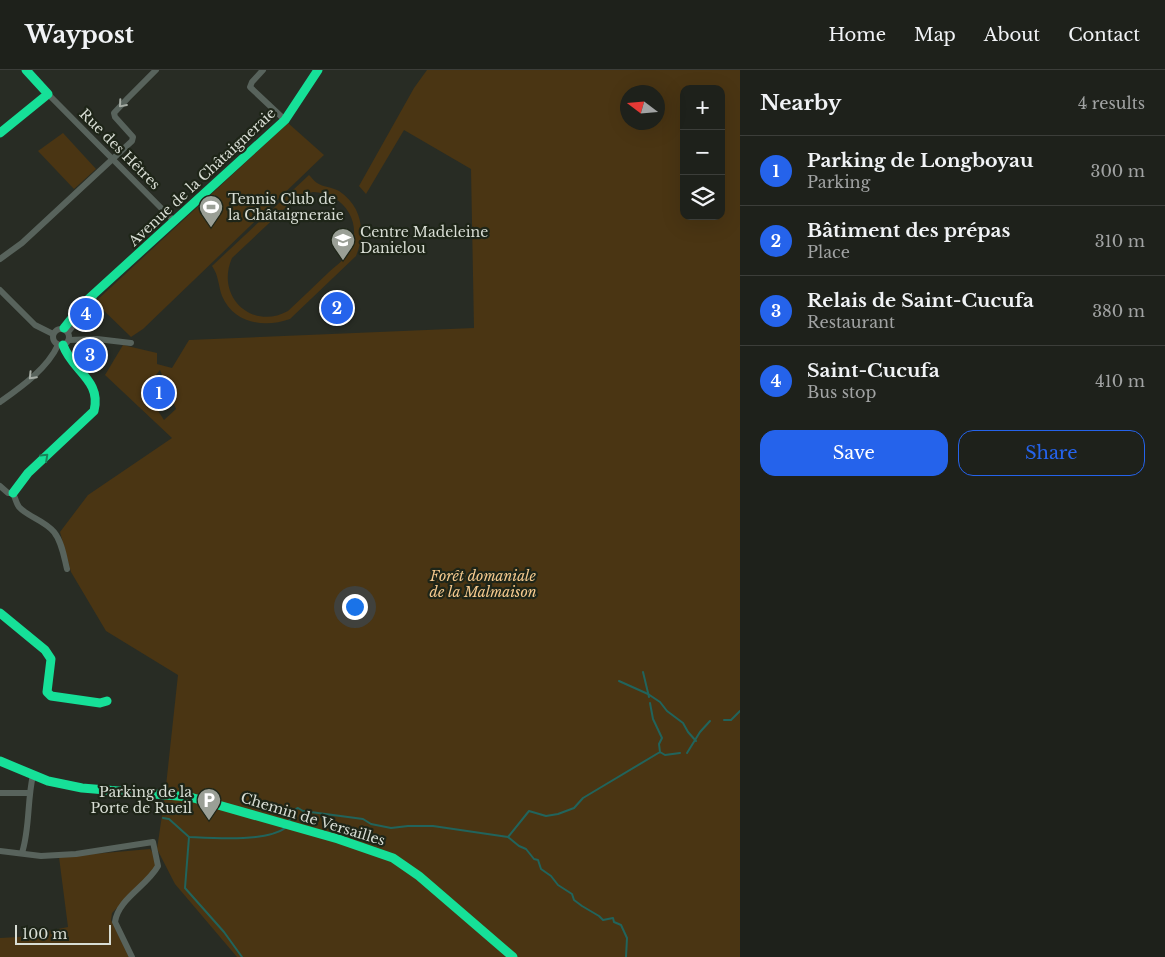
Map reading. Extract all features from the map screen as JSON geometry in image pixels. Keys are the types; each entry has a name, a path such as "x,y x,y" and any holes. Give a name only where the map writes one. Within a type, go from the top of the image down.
{"street":[{"path":"0,133 48,94 26,70"},
{"path":"0,259 22,243 132,140 132,137 115,117 114,113 156,70"},
{"path":"263,70 250,87 284,120"},
{"name":"Avenue de la Châtaigneraie","path":"66,330 84,303 284,120 318,70"},
{"name":"Rue des Hêtres","path":"48,94 174,221"},
{"path":"0,290 35,325 53,334 55,342 63,343 97,339 131,343"},
{"path":"12,493 28,473 94,411 96,406 97,395 91,384 64,353 63,343 66,330 56,330 53,334"},
{"path":"0,402 24,385 53,356 63,343"},
{"path":"0,486 8,493 12,493"},
{"path":"12,493 18,506 27,514 38,518 54,531 59,540 67,569"},
{"path":"0,613 45,650 51,658 47,692 51,696 100,703 107,701"},
{"name":"Chemin de Versailles","path":"0,761 48,781 82,788 190,797 393,858 419,876 512,957"},
{"path":"22,853 29,793 34,775"},
{"path":"0,793 29,793"},
{"path":"0,851 41,856 76,854 153,842 158,866 121,907 116,916 115,922 132,957"}],"green space":[{"name":"Forêt domaniale de la Malmaison","path":"427,70 740,70 740,957 237,957 175,884 157,849 178,675 106,631 71,572 60,532 88,495 172,438 105,375 123,345 157,353 157,364 172,368 189,340 474,328 471,169 404,130 366,194 359,186 414,88","holes":["160,370 176,409 164,420 151,400 146,387"]},
{"name":"Tennis Club de la Châtaigneraie","path":"288,123 324,155 143,329 131,337 95,302"},
{"path":"63,133 96,169 74,189 38,151"},
{"path":"309,175 319,184 339,191 347,197 353,204 360,220 361,238 356,256 290,319 280,322 261,323 242,318 234,313 222,296 212,266","holes":["313,192 329,195 346,208 354,228 351,249 341,262 288,311 275,316 262,317 250,313 240,306 233,297 229,285 228,272 232,258 299,195"]},
{"path":"150,849 156,857 158,866 112,913 111,920 129,957 0,957 0,938 19,937 68,927 59,857"}],"waterway":[{"path":"643,672 649,697"},
{"path":"619,681 648,694 660,702 667,711 683,723 696,741"},
{"path":"650,703 653,719 662,738 659,744 660,752"},
{"path":"724,720 731,720 740,711"},
{"path":"687,753 700,732 710,721"},
{"path":"508,837 529,811 546,816 574,808 583,798 660,752 665,755 680,753"},
{"path":"289,821 298,808 303,811 363,819 371,824 391,828 433,826 508,837 526,849 534,859 538,860 541,869 551,876 558,885 572,894 574,900 603,920 613,918 614,922 621,925 627,938 626,957"},
{"path":"163,818 169,819 189,837 253,837 277,832 285,828"},
{"path":"189,837 185,888 224,932 242,957"}],"traffic: fast":[{"path":"0,133 48,94 26,70"},
{"path":"64,328 84,303 285,120 318,70"},
{"path":"13,493 28,473 94,411 94,391 85,376 67,354 63,345"},
{"path":"0,613 45,650 51,659 47,692 51,696 100,703 107,701"},
{"path":"0,761 48,781 82,788 190,797 338,839 393,858 419,876 513,957"}],"place":[{"name":"Tennis Club de la Châtaigneraie","path":"211,228"},
{"name":"Centre Madeleine Danielou","path":"343,261"},
{"name":"Bâtiment des prépas","path":"337,308"},
{"name":"Saint-Cucufa","path":"86,314"},
{"name":"Relais de Saint-Cucufa","path":"90,355"},
{"name":"Parking de Longboyau","path":"159,393"},
{"name":"Parking de la Porte de Rueil","path":"209,821"}]}
